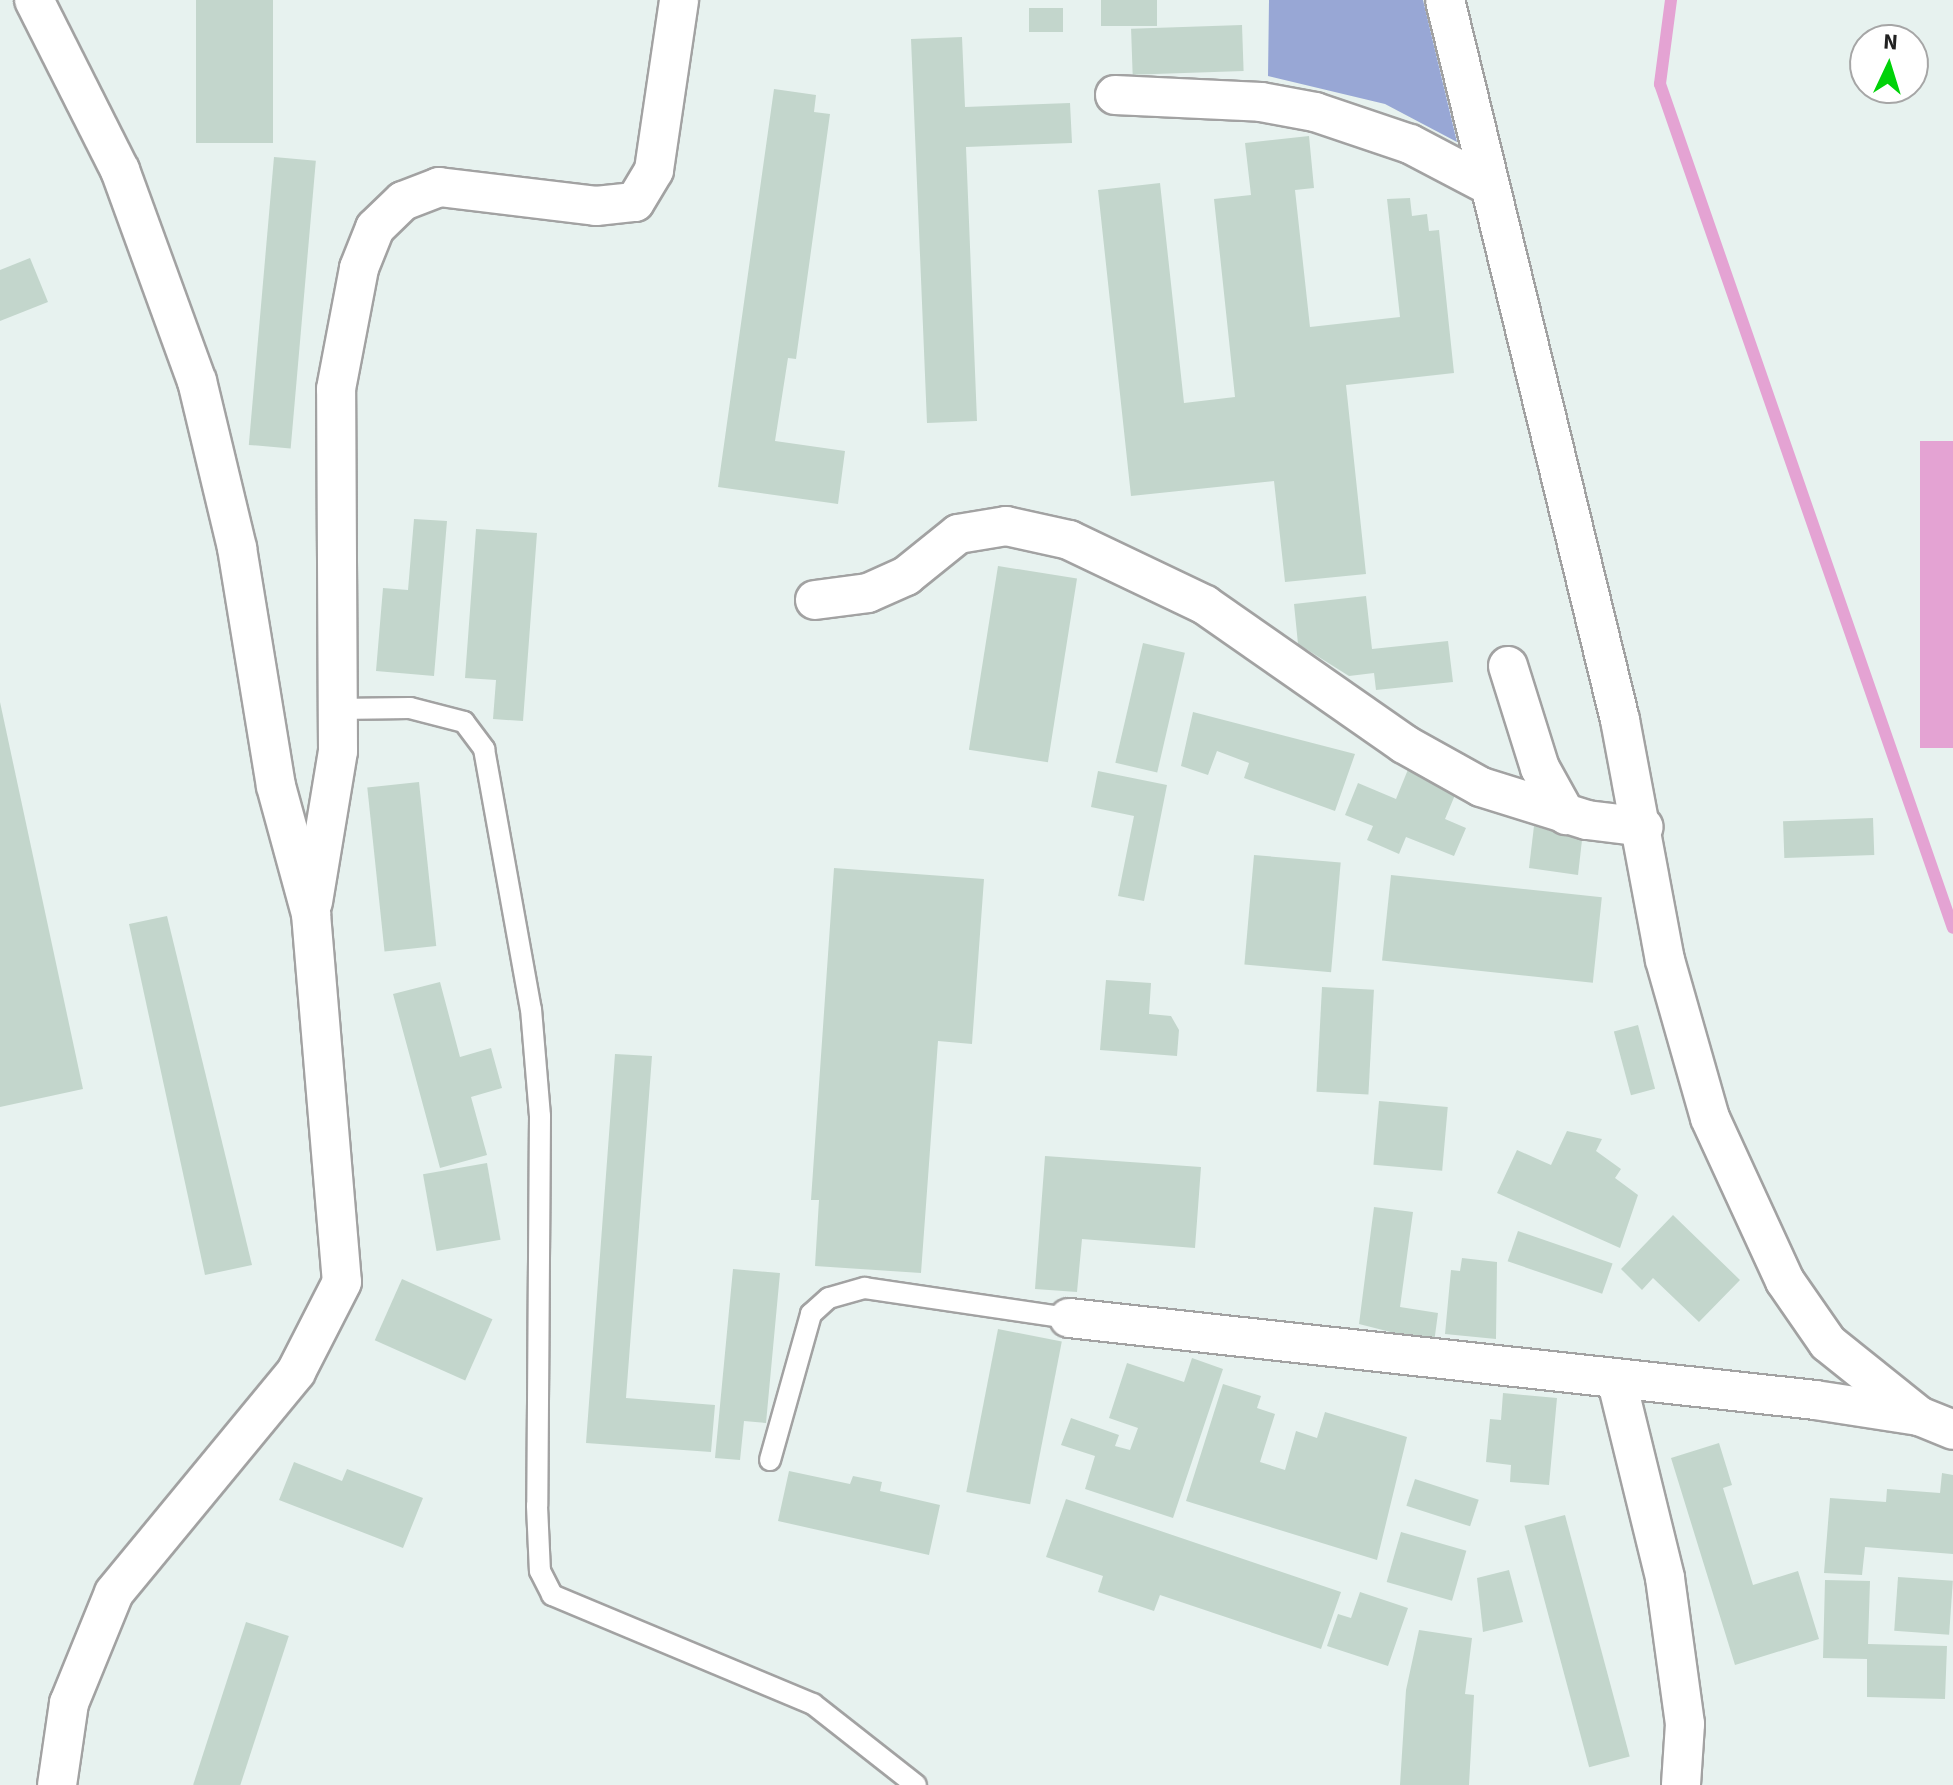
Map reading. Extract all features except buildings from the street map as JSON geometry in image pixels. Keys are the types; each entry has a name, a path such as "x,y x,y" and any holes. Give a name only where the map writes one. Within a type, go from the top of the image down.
{"street":[{"path":"34,0 120,170 197,381 237,548 276,786 311,914 342,1282 296,1372 114,1593 69,1703 57,1785"},
{"path":"311,914 338,751 336,389 359,268 375,228 403,201 439,187 596,206 635,202 654,170 679,0"},
{"path":"1445,0 1644,827 1680,1022 1745,1206 1828,1343 1936,1423"},
{"path":"1115,95 1261,102 1315,112 1410,144 1488,185"},
{"path":"815,600 868,593 906,576 958,534 1006,526 1069,540 1205,605 1404,744 1481,787 1566,815 1644,827"},
{"path":"1508,666 1540,768 1566,815"},
{"path":"1069,1318 1616,1378 1936,1423"},
{"path":"1616,1378 1665,1578 1685,1724 1681,1785"}],"lane":[{"path":"338,709 410,708 464,722 484,749 531,1009 540,1116 537,1506 540,1571 552,1595 813,1704 916,1785"},
{"path":"770,1460 811,1314 829,1298 865,1288 1069,1318"}],"shaded area":[{"path":"1269,0 1423,0 1457,142 1385,104 1268,76"},
{"path":"1920,441 1953,441 1953,748 1920,748"}],"waterway":[{"path":"1671,0 1660,84 1953,928"}]}
